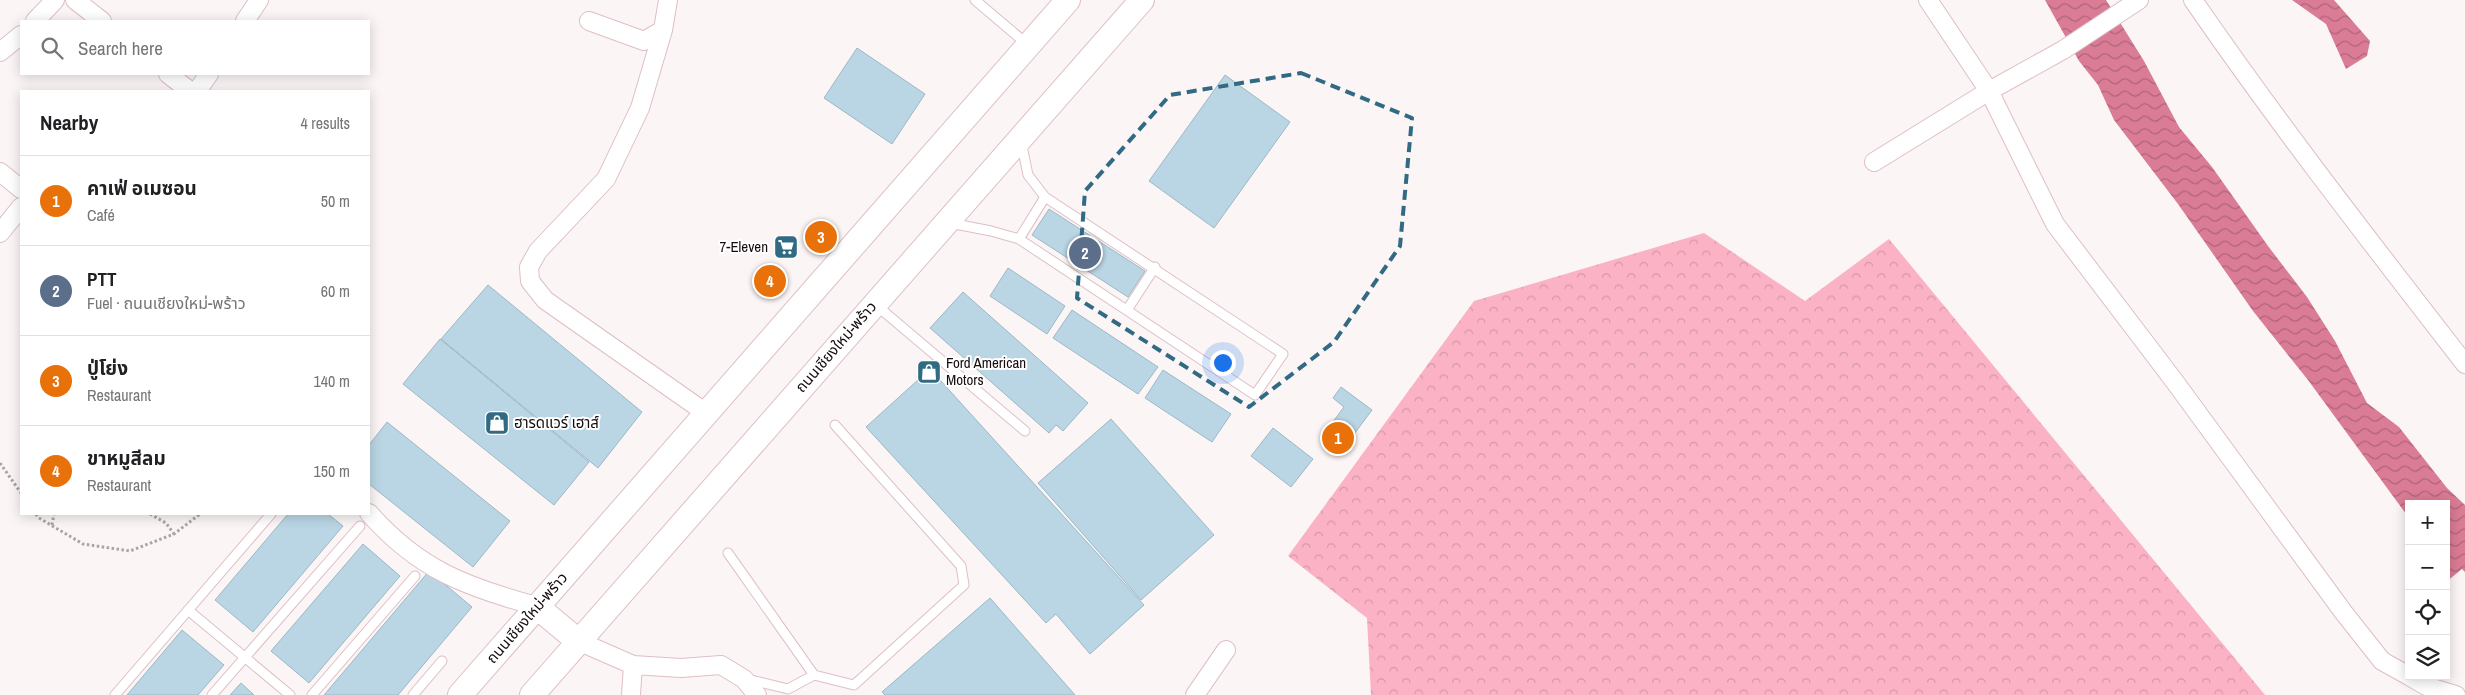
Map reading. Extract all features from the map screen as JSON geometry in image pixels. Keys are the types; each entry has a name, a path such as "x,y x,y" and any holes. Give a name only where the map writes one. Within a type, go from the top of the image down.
{"main road":[{"name":"ถนนเชียงใหม่-พร้าว","path":"460,695 1068,0"},
{"name":"ถนนเชียงใหม่-พร้าว","path":"532,695 1142,0"},
{"path":"536,606 578,641"}],"street":[{"path":"36,20 55,0"},
{"path":"75,0 101,20"},
{"path":"245,20 259,0"},
{"path":"668,0 663,30 640,108 606,179 538,252 529,266 530,281 545,300 706,414"},
{"path":"1928,0 1989,91 2055,224 2176,382 2344,613 2382,661 2405,674"},
{"path":"1874,162 1989,91 2063,50 2124,12 2139,0"},
{"path":"2193,0 2239,68 2465,364"},
{"path":"589,21 644,41 663,30"},
{"path":"0,52 20,36"},
{"path":"169,75 189,90"},
{"path":"198,90 208,75"},
{"path":"0,172 20,188"},
{"path":"0,233 20,208"},
{"path":"364,520 387,534 424,562 464,584 536,606"},
{"path":"578,641 633,665 681,668 721,665 744,679 757,695"},
{"path":"1195,695 1226,650"},
{"path":"631,695 633,665"},
{"path":"2416,680 2426,686 2456,695"}],"lane":[{"path":"975,0 1028,46"},
{"path":"946,223 991,231 1018,239 1255,394 1283,354 1155,267 1045,197 1028,175 1021,138"},
{"path":"1018,239 1045,197"},
{"path":"1127,310 1155,267"},
{"path":"874,304 1025,431"},
{"path":"728,553 814,675 854,685 964,585 961,566 835,425"},
{"path":"115,695 270,515"},
{"path":"212,695 364,520"},
{"path":"312,695 415,576"},
{"path":"188,610 290,695"},
{"path":"413,695 442,661"},
{"path":"744,679 788,689 814,675"}],"path":[{"path":"0,464 20,492"},
{"path":"37,515 84,544 130,551 174,534 199,515"},
{"path":"52,525 54,515"},
{"path":"152,515 166,523 174,534"}],"highlighted area":[{"path":"1301,73 1412,118 1400,246 1334,342 1249,407 1077,298 1085,191 1170,95"}],"green space":[{"path":"1704,233 1805,301 1889,239 2265,695 1371,695 1367,618 1288,556 1474,301"}],"water":[{"path":"2045,0 2106,0 2144,61 2179,127 2212,167 2307,297 2335,341 2367,403 2399,427 2447,488 2465,505 2465,572 2462,569 2450,579 2450,500 2405,500 2405,513 2308,380 2253,311 2178,204 2114,120 2098,85 2079,61"},
{"path":"2292,0 2334,0 2370,41 2367,56 2346,69 2326,24"}],"building":[{"path":"857,48 925,94 892,144 824,98"},
{"path":"1225,75 1290,122 1214,228 1149,181"},
{"path":"1049,209 1145,271 1128,297 1032,235"},
{"path":"1008,268 1065,306 1047,334 990,296"},
{"path":"488,285 642,412 598,468 441,339"},
{"path":"963,292 1088,403 1063,431 1056,425 1049,433 930,328"},
{"path":"1072,310 1158,367 1138,394 1053,338"},
{"name":"ฮารดแวร์ เฮาส์","path":"440,339 589,462 554,505 403,384"},
{"path":"930,369 1144,605 1090,654 1056,614 1046,623 866,427"},
{"path":"1163,370 1231,414 1212,442 1145,398"},
{"path":"1341,387 1372,410 1340,453 1321,438 1344,407 1333,398"},
{"path":"1111,419 1214,535 1141,600 1038,483"},
{"path":"387,422 510,521 473,567 370,485 370,444"},
{"path":"1273,428 1313,459 1291,487 1251,456"},
{"path":"287,515 329,515 343,526 253,632 215,600"},
{"path":"363,544 400,576 309,683 271,651"},
{"path":"429,571 472,607 398,695 324,695"},
{"path":"990,598 1075,695 885,695 882,692"},
{"path":"182,630 224,665 198,695 127,695"},
{"path":"241,683 254,695 230,695"}],"place":[{"name":"ปู่โย่ง","path":"821,237"},
{"name":"7-Eleven","path":"786,247"},
{"name":"PTT","path":"1085,253"},
{"name":"ขาหมูสีลม","path":"770,281"},
{"name":"Ford American Motors","path":"929,372"},
{"name":"ฮารดแวร์ เฮาส์","path":"497,423"},
{"name":"คาเฟ่ อเมซอน","path":"1338,438"}]}
